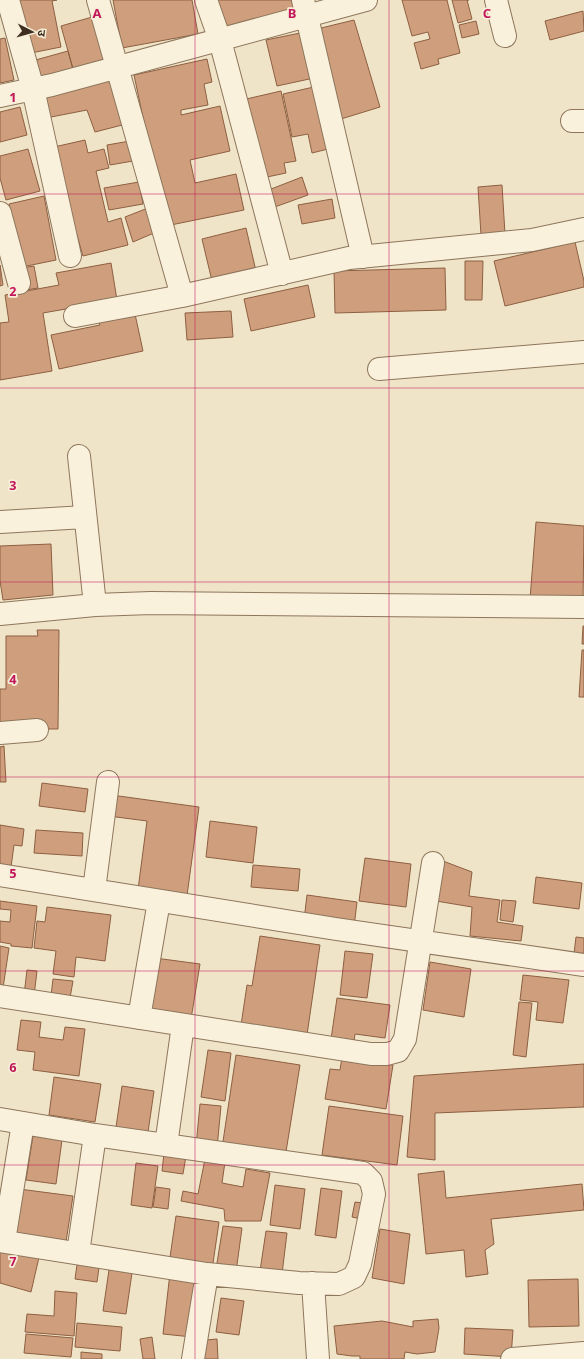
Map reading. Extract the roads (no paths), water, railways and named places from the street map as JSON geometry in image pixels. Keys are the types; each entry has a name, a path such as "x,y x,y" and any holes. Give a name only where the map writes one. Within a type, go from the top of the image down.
{"street":[{"path":"8,0 33,89 70,256"},
{"path":"98,0 182,296"},
{"path":"206,0 220,40 282,274"},
{"path":"0,96 118,68 220,40 306,8 366,0"},
{"path":"496,0 505,36"},
{"path":"306,8 363,256"},
{"path":"0,213 19,283"},
{"path":"74,316 182,296 349,258 532,240 584,229"},
{"path":"379,369 584,352"},
{"path":"79,456 95,605"},
{"path":"0,522 85,517"},
{"path":"0,614 95,605 159,603 584,607"},
{"path":"0,733 37,730"},
{"path":"94,890 108,782"},
{"path":"0,996 371,1054 387,1054 398,1051 405,1040 433,863"},
{"path":"0,875 159,901 584,965"},
{"path":"139,1018 159,901"},
{"path":"166,1145 183,1025"},
{"path":"0,1119 95,1135 364,1173 371,1181 374,1194 360,1264 354,1277 339,1284 313,1283 207,1274 2,1241 23,1123"},
{"path":"78,1253 95,1135"},
{"path":"193,1359 207,1274"},
{"path":"313,1283 318,1359"},
{"path":"524,1358 584,1353"}]}
